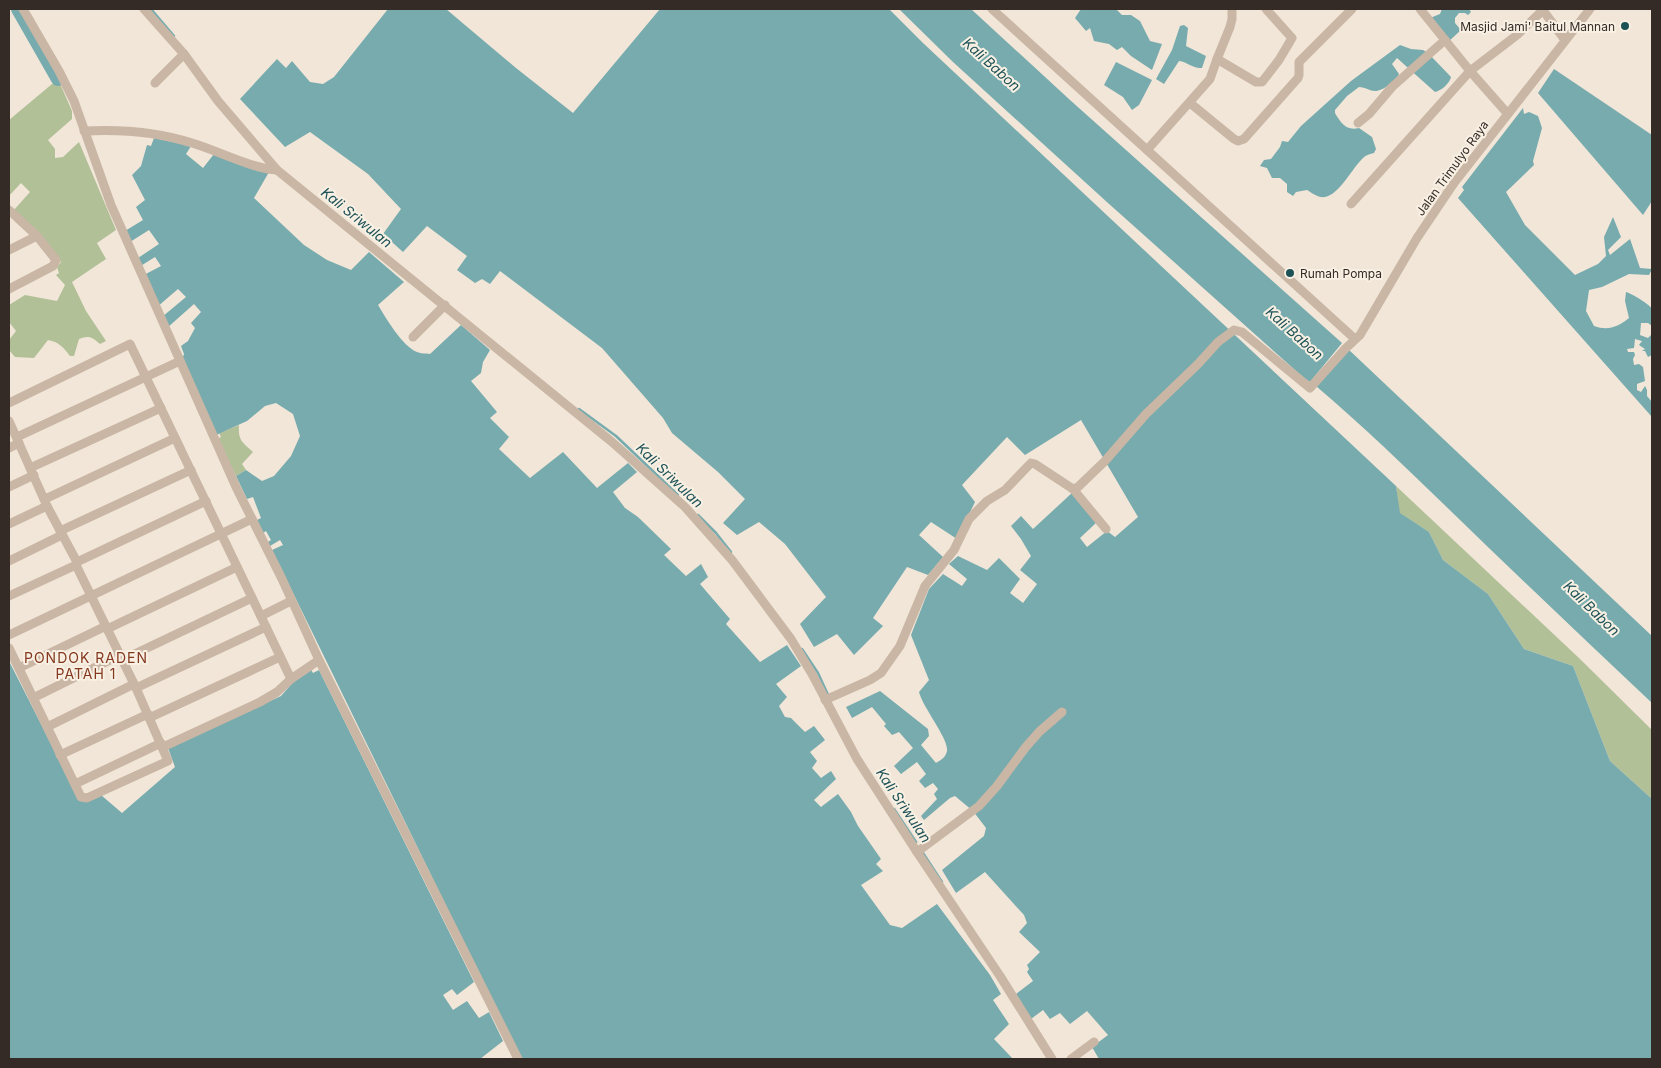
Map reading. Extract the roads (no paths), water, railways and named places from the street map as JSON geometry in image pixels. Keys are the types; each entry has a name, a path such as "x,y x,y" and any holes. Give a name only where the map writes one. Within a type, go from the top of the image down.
{"street":[{"path":"23,9 74,101 111,205 207,424 319,660 518,1059"},
{"path":"144,9 184,54 218,101 277,170 612,442 685,507 732,560 791,639 812,674 856,759 1000,976 1052,1059"},
{"path":"992,9 1355,339"},
{"path":"1148,150 1210,79 1231,22 1232,9"},
{"path":"1217,59 1260,83 1279,60 1292,38 1266,9"},
{"path":"1190,103 1234,139 1238,141 1244,139 1298,78 1299,62 1352,9"},
{"path":"1420,9 1470,72 1507,113"},
{"path":"1351,204 1470,72 1517,35 1543,9 1565,40"},
{"name":"Jalan Trimulyo Raya","path":"1073,488 1078,487 1105,461 1146,414 1218,342 1234,330 1242,332 1296,379 1310,388 1360,335 1373,316 1417,238 1454,183 1590,9"},
{"path":"1358,123 1369,114 1392,87 1445,40"},
{"path":"155,83 184,54"},
{"path":"84,131 110,130 163,136 191,143 264,169 277,170"},
{"path":"9,211 37,236 55,258 55,264 9,289"},
{"path":"9,250 37,236"},
{"path":"413,337 444,306"},
{"path":"9,403 130,344 291,679"},
{"path":"9,448 18,440 180,361"},
{"path":"9,487 32,471 161,408"},
{"path":"9,421 90,596 135,686 168,761 87,798 81,797 9,648"},
{"path":"9,524 46,502 175,438"},
{"path":"825,700 876,677 886,667 906,635 925,586 954,550 969,519 987,501 1005,490 1028,464 1035,464 1073,488 1106,529"},
{"path":"9,561 61,533 190,470"},
{"path":"9,596 206,501"},
{"path":"9,635 252,519"},
{"path":"19,668 237,567"},
{"path":"33,698 252,598"},
{"path":"261,616 292,601"},
{"path":"47,727 266,627"},
{"path":"60,755 280,656"},
{"path":"75,784 260,702 277,692 291,679 319,660"},
{"path":"917,852 979,806 1030,743 1062,712"},
{"path":"1071,1059 1094,1042"}],"water":[{"path":"388,9 446,9 573,113 660,9 889,9 1396,486 1400,513 1429,532 1443,560 1488,594 1524,649 1573,666 1610,761 1652,799 1652,1059 1099,1059 1092,1047 1108,1035 1087,1011 1070,1024 1060,1013 1050,1019 1043,1010 1031,1019 1016,994 1033,981 1027,972 1029,969 1027,965 1040,952 1019,932 1027,923 1024,915 985,872 956,893 942,870 984,836 986,828 973,811 955,796 924,820 921,816 937,799 934,794 938,789 933,783 925,788 919,781 926,774 917,762 901,774 894,766 913,748 899,732 892,735 884,726 886,724 872,707 852,718 846,707 880,691 928,729 929,736 921,745 936,763 944,757 947,746 919,692 929,680 911,635 929,589 943,574 962,586 967,579 949,564 958,556 987,570 999,558 1020,579 1010,593 1023,603 1037,584 1020,570 1031,556 1011,526 1021,516 1033,529 1073,492 1097,522 1080,538 1087,547 1107,531 1115,537 1138,517 1081,420 1025,455 1007,437 962,485 975,502 957,539 931,522 919,535 943,557 928,575 907,567 873,618 883,626 854,655 837,634 814,647 800,624 826,597 785,544 759,522 737,535 723,523 745,499 718,472 672,433 663,418 602,348 500,271 490,284 482,279 475,283 457,270 467,256 427,226 403,252 383,234 401,209 368,174 310,132 285,147 240,99 277,59 286,68 292,61 310,82 323,84 334,77"},
{"name":"Kali Babon","path":"899,9 971,9 1342,343 1310,382 1108,203 953,62"},
{"path":"1081,9 1116,9 1122,15 1131,15 1140,21 1150,41 1162,44 1152,70 1131,56 1122,47 1117,50 1109,44 1094,41 1090,28 1086,31 1075,18"},
{"path":"1442,9 1469,9 1471,12 1468,15 1459,13 1455,18 1455,23 1461,30 1448,42 1430,18 1440,14"},
{"path":"1184,25 1188,28 1186,46 1206,56 1202,68 1179,61 1164,84 1156,79 1172,50 1180,26"},
{"path":"1400,45 1411,49 1423,50 1428,53 1451,77 1449,82 1435,92 1397,58 1392,64 1399,74 1392,82 1382,89 1375,91 1359,87 1347,96 1335,110 1339,120 1344,125 1354,129 1359,128 1372,137 1376,149 1374,153 1363,158 1341,186 1330,195 1320,197 1307,190 1296,192 1293,196 1287,192 1287,184 1280,178 1272,178 1267,168 1260,166 1264,160 1271,159 1282,141 1288,142 1301,126 1351,81"},
{"path":"1116,62 1152,80 1139,105 1132,110 1123,97 1104,85"},
{"path":"1554,69 1652,135 1652,201 1643,215 1538,93"},
{"path":"1523,108 1524,114 1529,112 1538,116 1542,128 1533,161 1534,165 1506,192 1525,225 1575,275 1598,264 1606,256 1604,237 1613,217 1621,237 1608,250 1610,255 1630,239 1640,268 1652,269 1649,275 1629,274 1602,287 1589,290 1586,311 1594,326 1608,328 1617,326 1629,318 1625,301 1626,292 1651,307 1652,326 1648,323 1641,323 1640,335 1648,338 1652,334 1652,355 1648,357 1645,351 1642,351 1645,349 1639,345 1642,341 1635,339 1634,348 1627,349 1628,352 1634,352 1634,365 1639,364 1643,367 1645,381 1637,384 1637,390 1641,392 1645,386 1647,396 1652,402 1652,417 1458,198 1464,190 1462,187"},
{"path":"154,138 191,146 186,154 203,168 214,154 269,172 254,198 304,245 327,260 351,270 369,252 404,282 378,305 395,331 411,349 419,353 430,354 461,325 490,350 483,362 481,373 471,381 497,412 490,418 509,437 499,449 530,478 563,452 597,488 628,463 637,472 613,492 625,508 638,517 671,549 664,555 686,576 701,564 708,577 700,584 730,619 726,624 760,662 787,645 801,666 776,684 787,697 779,706 785,717 791,718 805,732 814,726 825,740 810,752 817,761 812,768 821,778 831,771 836,779 814,800 821,807 838,794 881,859 876,864 883,871 861,885 890,925 902,928 937,904 990,975 1001,994 993,1000 1009,1024 994,1039 1013,1059 521,1059 272,550 283,545 280,540 270,546 268,542 271,540 266,531 263,533 257,520 261,518 253,497 247,499 236,476 246,470 262,481 274,476 291,456 300,436 293,414 276,403 265,406 247,421 216,435 182,360 184,354 181,346 188,341 195,328 191,323 201,312 194,304 167,328 162,317 186,297 178,289 157,307 142,276 161,266 155,257 139,267 135,260 159,244 149,230 130,242 125,231 143,220 136,207 145,200 132,175 141,166 147,145 151,146"},
{"name":"Kali Babon","path":"1348,349 1652,636 1652,703 1383,446 1316,386"},
{"path":"9,661 80,801 101,795 122,813 175,767 168,748 281,696 295,680 310,668 313,673 319,670 474,982 457,995 452,989 443,995 453,1010 467,1001 479,1018 489,1012 503,1041 480,1059 9,1059"}],"waterway":[{"path":"18,9 58,79"},
{"name":"Kali Sriwulan","path":"151,9 174,36"},
{"name":"Kali Sriwulan","path":"579,409 616,436 678,495"},
{"name":"Kali Sriwulan","path":"698,515 731,552"},
{"name":"Kali Sriwulan","path":"802,649 818,673 829,697"},
{"name":"Kali Sriwulan","path":"894,809 916,842"},
{"name":"Kali Sriwulan","path":"923,853 942,882"}],"place":[{"name":"Masjid Jami' Baitul Mannan","path":"1625,26"},
{"name":"Rumah Pompa","path":"1290,273"}],"district":[{"name":"PONDOK RADEN PATAH 1","path":"86,666"}]}
